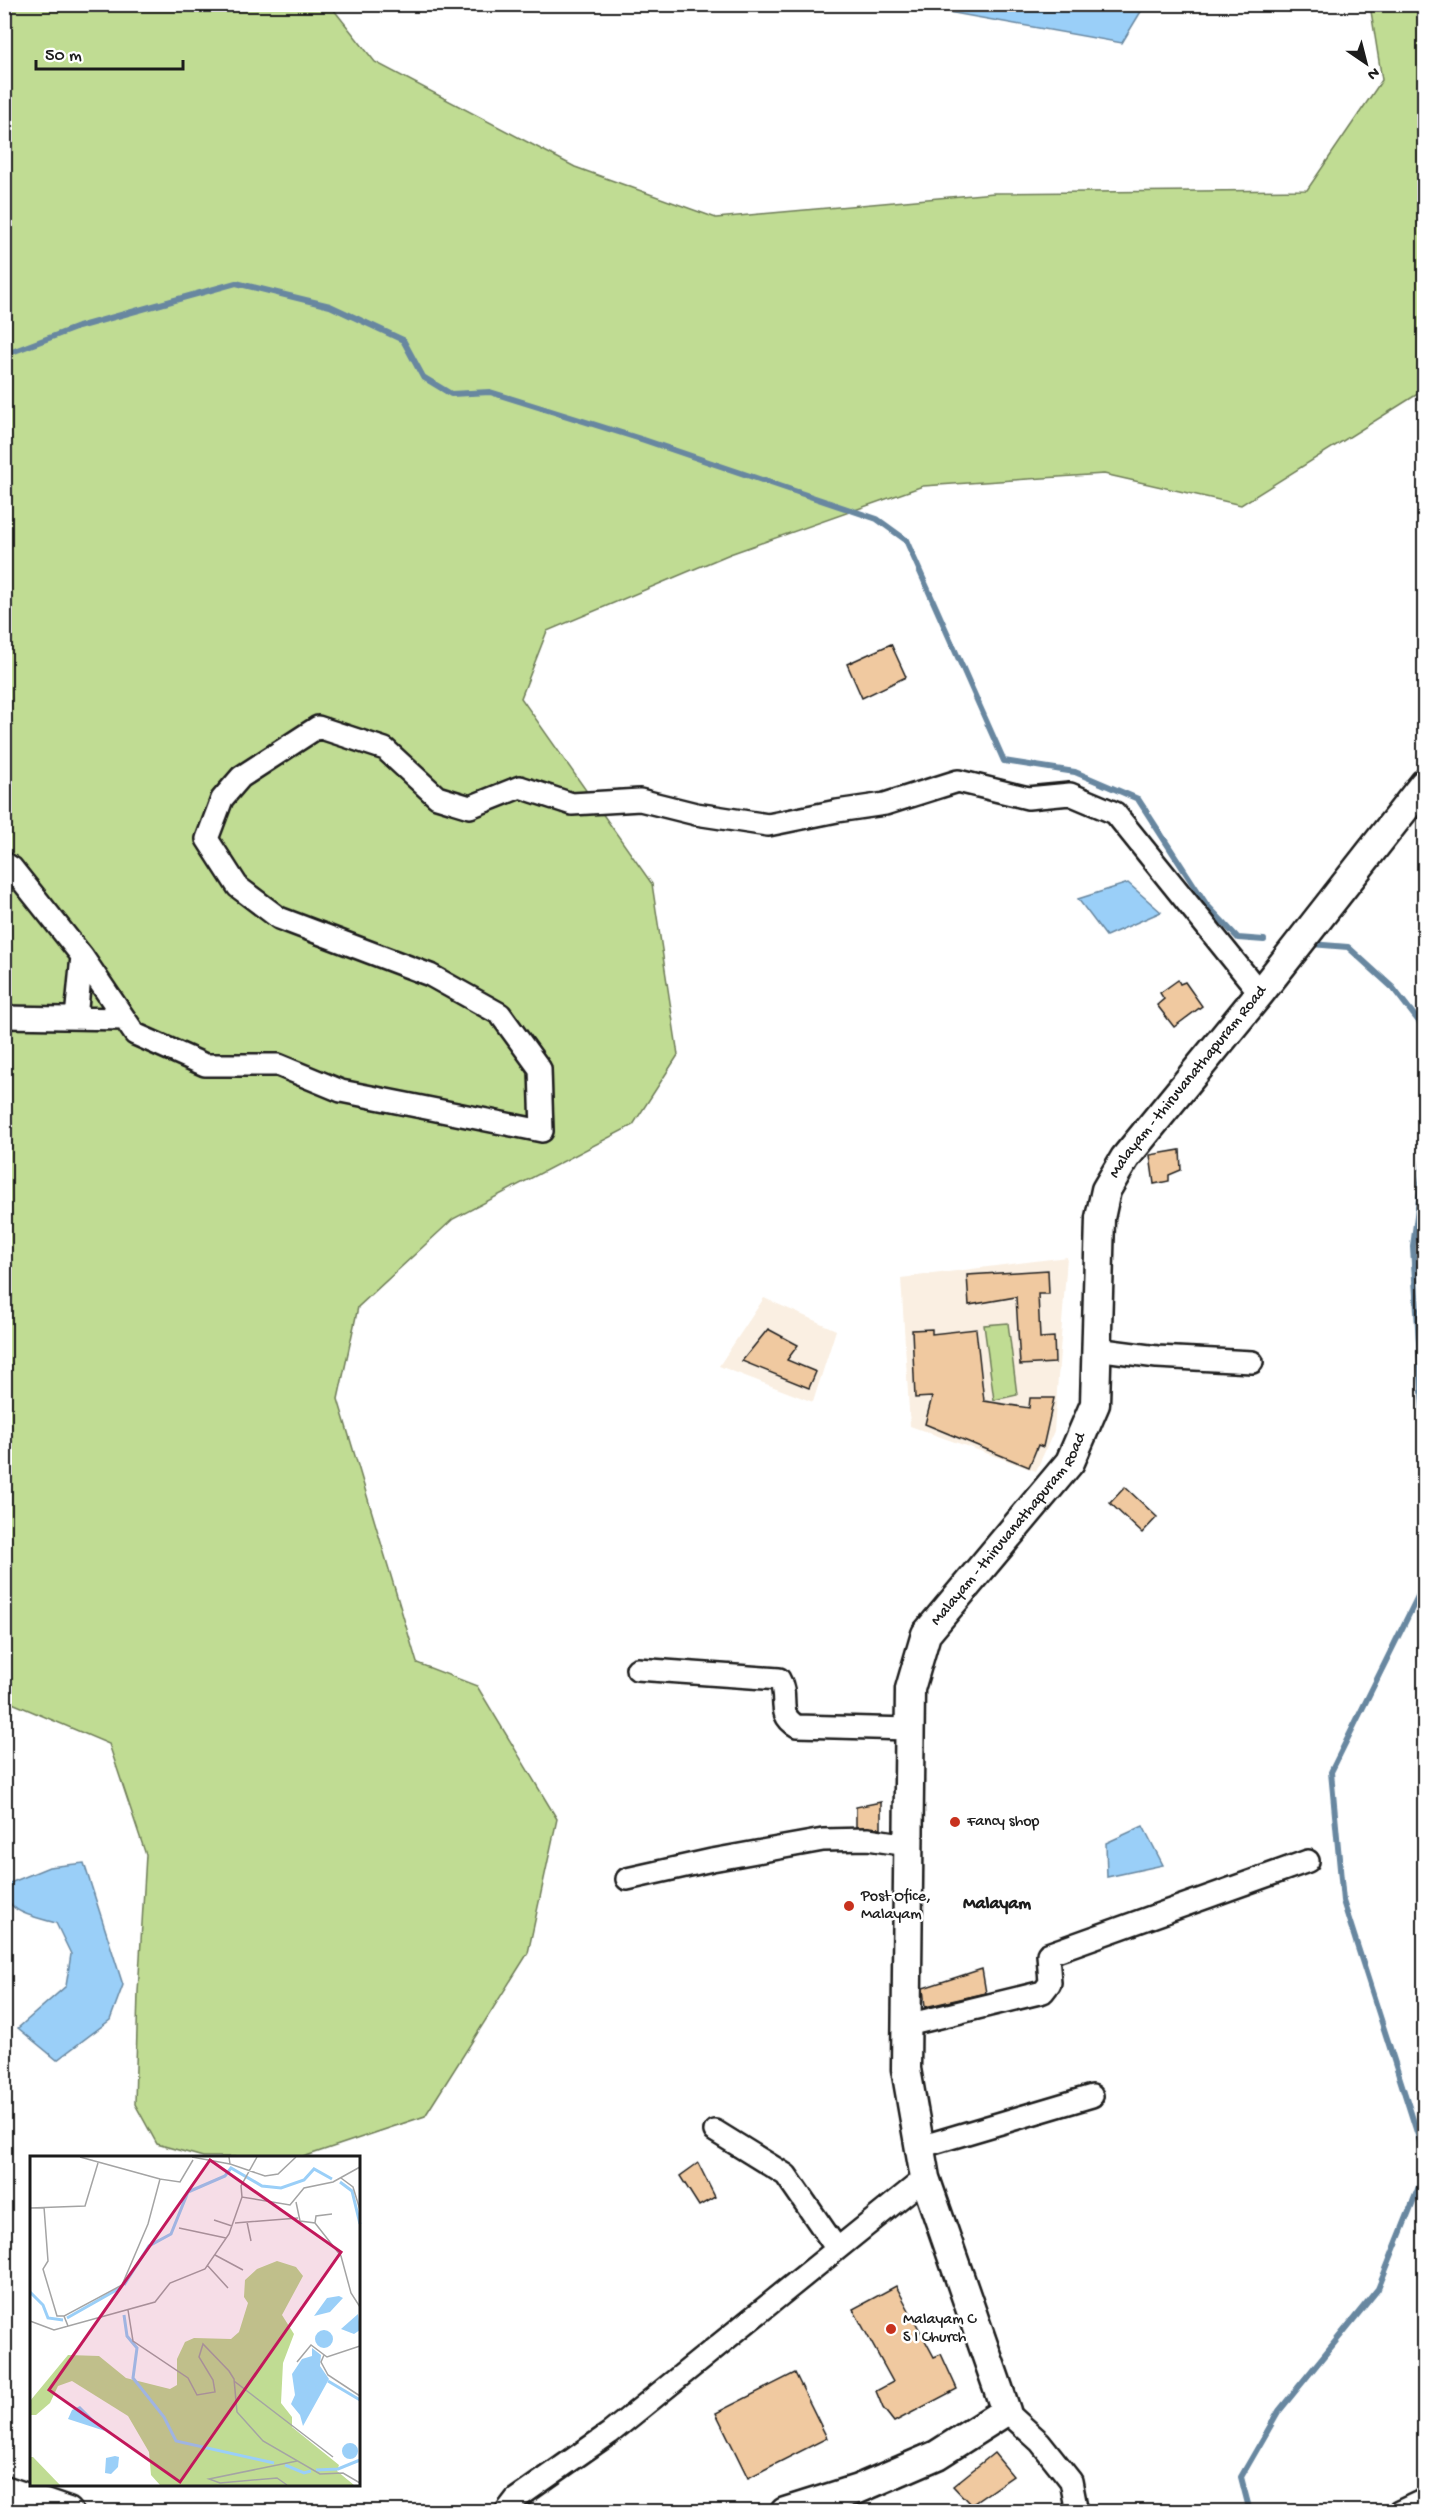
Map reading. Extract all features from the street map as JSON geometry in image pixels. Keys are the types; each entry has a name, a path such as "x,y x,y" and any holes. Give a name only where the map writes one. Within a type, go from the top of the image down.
{"main road":[{"name":"Malayam - thiruvanathapuram Road","path":"1006,2411 925,2178 906,2069 910,1689 926,1634 1070,1462 1095,1404 1100,1218 1106,1190 1125,1158 1260,993 1425,784"},
{"path":"785,2511 858,2489 937,2455 1006,2411"},
{"path":"4,2490 68,2511"}],"street":[{"path":"4,863 12,868 82,956 135,1034 205,1065 278,1065 340,1090 542,1131 540,1069 500,1014 430,975 279,918 238,887 207,839 222,799 241,777 318,727 385,749 437,796 470,807 520,787 572,804 640,800 696,814 768,825 885,804 958,780 1028,798 1070,794 1115,813 1260,993"},
{"path":"76,1018 82,956"},
{"path":"4,1017 125,1019"},
{"path":"1096,1349 1157,1357 1252,1362"},
{"path":"637,1669 779,1679 784,1687 784,1713 789,1721 797,1726 910,1729"},
{"path":"627,1879 712,1860 823,1840 868,1839 908,1845"},
{"path":"907,2025 1043,1992 1050,1983 1048,1954 1308,1861"},
{"path":"920,2146 1092,2096"},
{"path":"715,2131 786,2175 837,2249"},
{"path":"506,2511 516,2499 610,2433 925,2178"},
{"path":"1006,2411 1040,2442 1071,2481 1077,2511"},
{"path":"1399,2511 1425,2500"}],"shaded area":[{"path":"1067,1257 1054,1431 1036,1471 910,1426 901,1278"},
{"path":"764,1298 836,1330 813,1402 719,1366"}],"green space":[{"path":"4,5 330,5 375,62 575,167 716,218 994,193 1307,190 1382,80 1370,5 1424,5 1424,390 1241,505 1104,474 923,486 730,554 547,631 521,698 652,884 678,1055 633,1125 453,1219 358,1307 338,1399 417,1663 477,1686 557,1819 528,1953 425,2116 306,2156 199,2156 157,2144 135,2104 138,1992 146,1855 109,1744 5,1700"},
{"path":"1008,1323 1017,1395 994,1400 984,1325"}],"water":[{"path":"1145,4 1122,43 909,5"},
{"path":"1128,883 1161,912 1106,936 1078,899"},
{"path":"1143,1826 1163,1865 1107,1877 1106,1843"},
{"path":"84,1863 123,1985 110,2020 57,2060 18,2028 66,1986 71,1954 56,1923 29,1916 15,1908 9,1902 5,1885 49,1867"}],"building":[{"path":"891,644 906,677 862,698 847,664"},
{"path":"1178,980 1180,984 1185,982 1202,1006 1174,1027 1157,1005 1164,999 1160,993"},
{"path":"1180,1150 1181,1170 1169,1175 1169,1181 1154,1184 1150,1155"},
{"path":"1048,1270 1049,1294 1038,1294 1040,1338 1054,1337 1055,1363 1020,1365 1016,1297 969,1305 967,1275"},
{"path":"768,1329 798,1345 787,1360 816,1372 809,1388 742,1361"},
{"path":"932,1329 932,1334 976,1329 984,1401 1029,1408 1030,1398 1054,1398 1043,1447 1038,1445 1029,1467 925,1424 932,1397 915,1398 912,1330"},
{"path":"1125,1487 1157,1517 1142,1533 1110,1503"},
{"path":"881,1802 881,1828 856,1827 856,1807"},
{"path":"982,1969 986,1993 925,2007 923,1988"},
{"path":"698,2163 715,2197 699,2206 680,2176"},
{"path":"896,2286 934,2357 941,2354 957,2389 894,2422 883,2408 876,2391 893,2382 853,2309"},
{"path":"795,2373 827,2438 748,2478 716,2413"},
{"path":"994,2453 1013,2476 971,2505 953,2486"}],"waterway":[{"path":"4,355 78,327 236,283 330,306 403,340 423,377 451,394 490,392 644,440 877,519 906,540 1004,761 1075,772 1138,799 1206,904 1238,938 1264,940"},
{"path":"1311,944 1348,947 1393,988 1424,1028"},
{"path":"1424,1160 1413,1247 1424,1423"},
{"path":"1424,1584 1331,1772 1343,1901 1424,2154"},
{"path":"1250,2512 1241,2477 1279,2411 1378,2289 1424,2174"}],"place":[{"name":"Fancy shop","path":"955,1822"},
{"name":"Post Ofice, Malayam","path":"849,1906"},
{"name":"Malayam C S I Church","path":"891,2329"}],"district":[{"name":"Malayam","path":"997,1904"}]}
